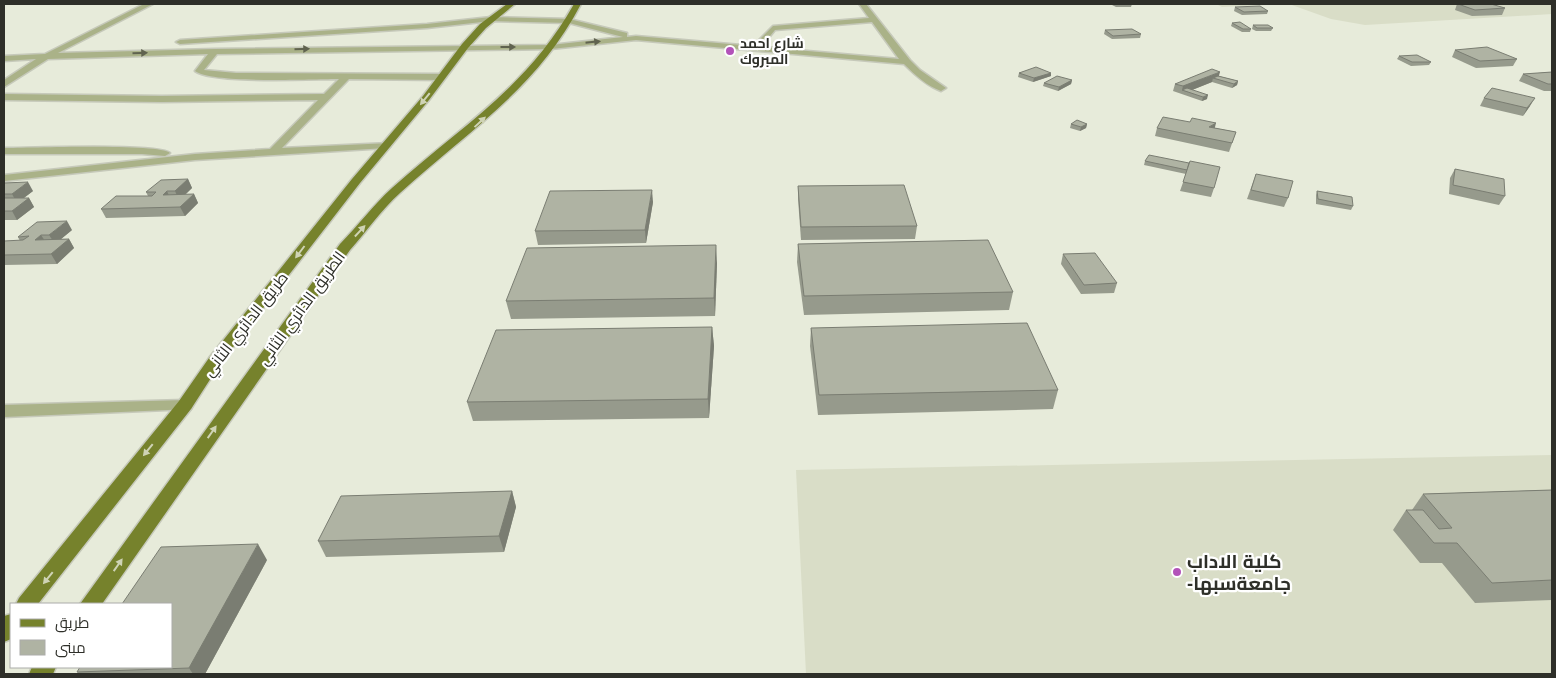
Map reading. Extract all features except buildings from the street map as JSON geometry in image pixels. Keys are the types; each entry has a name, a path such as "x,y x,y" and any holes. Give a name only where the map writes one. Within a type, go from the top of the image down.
{"main road":[{"path":"491,20 511,4"},
{"path":"569,21 578,4"},
{"name":"طريق الدائري الثاني","path":"27,603 81,538 185,405 214,361 465,46 491,20"},
{"name":"الطريق الدائري الثاني","path":"91,603 345,247 390,196 476,126 546,54 569,21"}],"street":[{"path":"4,84 46,56 149,4"},
{"path":"863,4 906,62 925,80 941,88"},
{"path":"168,43 491,20 569,21 636,38 906,62"},
{"path":"756,48 773,28 875,20"},
{"path":"4,58 215,51 465,46 551,47 636,38"},
{"path":"4,52 159,43"},
{"path":"215,51 199,71 236,76 442,77"},
{"path":"273,152 347,76"},
{"path":"4,97 162,99 328,97"},
{"path":"4,178 194,156 386,145"},
{"path":"4,151 142,151 194,156"},
{"path":"4,411 185,405"}],"shaded area":[{"path":"1216,4 1289,4 1222,7"},
{"path":"1289,4 1552,4 1552,14 1365,25 1331,19"},
{"name":"كلية الاداب -جامعةسبها","path":"1552,455 1552,674 806,674 796,470"}],"place":[{"name":"شارع احمد المبروك","path":"730,51"},
{"name":"كلية الاداب -جامعةسبها","path":"1177,572"}]}
